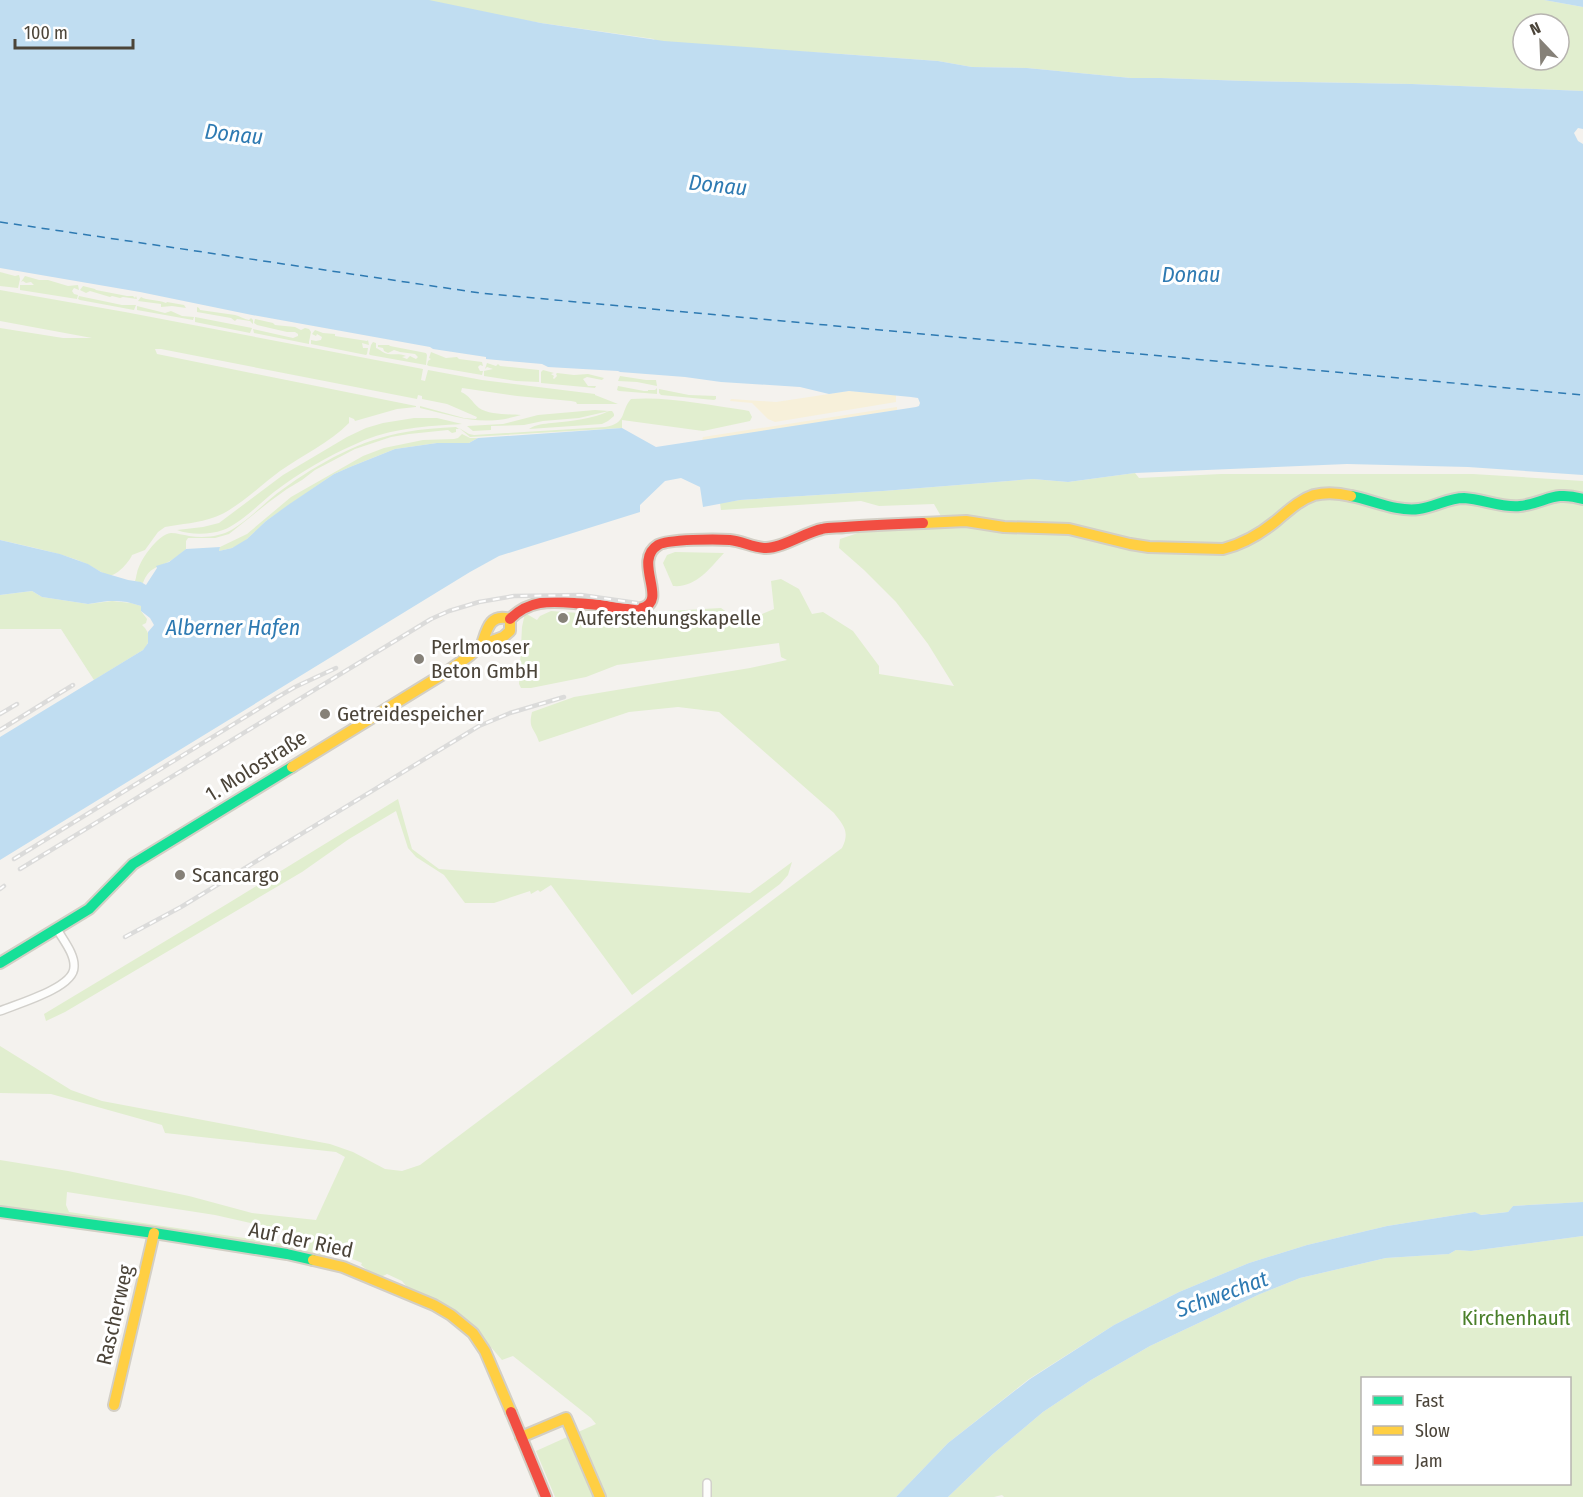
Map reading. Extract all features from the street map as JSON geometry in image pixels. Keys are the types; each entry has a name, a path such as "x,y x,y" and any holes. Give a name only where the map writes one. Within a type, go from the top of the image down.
{"street":[{"path":"510,619 536,603 549,601 626,609 648,606 653,593 647,563 649,554 658,545 670,541 732,540 767,548 795,540 820,529 966,521 1004,527 1069,529 1149,547 1223,549 1246,542 1300,501 1323,493 1357,496 1410,509 1425,508 1462,498 1515,506 1523,506 1554,496 1583,499"},
{"name":"1. Molostraße","path":"0,963 98,901 117,878 133,864 445,673 482,644 508,634 511,628 510,619 501,617 490,623 482,644"},
{"path":"0,1011 37,997 72,975 75,969 74,960 57,929"},
{"name":"Auf der Ried","path":"0,1212 154,1233 286,1254 344,1266 434,1305 473,1333 485,1351 546,1497"},
{"name":"Rascherweg","path":"114,1405 154,1233"},
{"path":"521,1437 566,1418 600,1497"},
{"path":"707,1483 707,1497"}],"green space":[{"path":"405,0 1544,0 1583,7 1583,91 1412,84 1131,78 1027,68 972,67 938,61 656,43 654,39"},
{"path":"0,272 19,275 18,288 0,286"},
{"path":"25,276 68,286 78,285 79,290 74,288 72,291 78,295 77,299 20,290 20,285 34,285 31,282 21,282"},
{"path":"83,286 135,298 136,296 137,299 110,297 90,291 86,293 80,290"},
{"path":"0,290 423,369 421,380 425,381 428,370 482,380 595,394 618,404 577,404 571,401 462,388 461,392 483,410 499,414 521,415 507,419 482,420 470,419 464,418 476,419 477,417 447,404 422,399 422,396 418,395 417,399 155,349 157,354 416,407 397,409 355,421 349,417 349,423 333,437 280,471 232,508 209,519 165,527 158,532 145,550 132,555 120,570 109,575 66,556 0,540 0,328 63,338 92,338 0,321"},
{"path":"79,296 122,305 136,305 134,310 80,300"},
{"path":"141,297 184,305 186,308 161,307 161,304 138,301"},
{"path":"137,306 194,317 193,320 137,310"},
{"path":"197,307 200,310 235,315 249,320 251,318 253,324 250,321 237,319 235,321 231,318 197,312"},
{"path":"195,317 252,328 250,333 195,322"},
{"path":"255,319 301,330 309,329 311,332 309,344 254,333 253,329 293,338 298,336 295,332 257,325 254,323"},
{"path":"315,330 335,334 335,336 368,340 369,345 362,343 363,348 368,348 367,354 311,344 311,340 321,340 322,337 312,334"},
{"path":"373,342 376,343 376,348 385,353 403,355 406,356 402,357 407,359 410,356 416,359 418,357 415,354 394,350 388,353 378,345 389,345 426,353 426,365 370,355"},
{"path":"431,352 446,358 457,357 482,362 483,366 478,367 480,371 483,371 482,375 429,366 427,365 431,359 429,358"},
{"path":"487,363 539,370 539,382 484,376 484,371 493,369 487,367 485,369"},
{"path":"543,370 554,373 551,374 554,379 557,373 588,374 604,378 602,380 587,377 583,379 588,386 596,386 595,388 541,383"},
{"path":"620,376 656,380 657,386 618,381"},
{"path":"618,386 644,391 657,388 657,394 619,391"},
{"path":"659,389 689,395 716,396 716,399 661,395"},
{"path":"631,399 673,400 702,404 749,411 752,417 750,421 703,431 622,420 622,428 470,437 459,428 474,435 605,427 620,420"},
{"path":"420,406 464,418 458,417 420,408"},
{"path":"609,411 579,418 524,425 491,426 491,430 473,431 467,426 503,424 538,415"},
{"path":"612,411 614,416 602,424 529,429 540,424 589,418"},
{"path":"414,418 437,418 462,424 409,429 370,438 304,471 229,527 206,534 177,530 219,523 283,475 347,437 383,423"},
{"path":"456,427 459,429 452,433 448,430 409,434 391,437 355,449 315,470 229,534 215,538 188,538 186,549 151,571 143,583 135,581 145,555 160,538 166,535 173,533 200,537 223,534 240,525 297,479 341,453 389,435"},
{"path":"462,434 470,438 478,438 469,443 437,443 395,449 334,474 266,521 243,543 219,551 220,547 247,534 291,497 363,456 384,448 423,440 454,439"},
{"path":"1135,473 1139,478 1221,474 1473,474 1583,481 1583,1202 1513,1206 1508,1212 1480,1215 1475,1212 1387,1226 1307,1245 1249,1263 1179,1292 1114,1325 1029,1379 948,1443 896,1497 555,1497 536,1451 596,1424 513,1356 502,1360 478,1332 455,1312 408,1288 402,1281 387,1274 381,1277 370,1272 361,1265 362,1263 338,1253 325,1256 0,1207 0,1160 68,1171 189,1196 252,1213 316,1220 345,1157 336,1152 165,1133 162,1125 51,1094 0,1093 0,1046 71,1090 102,1101 330,1144 353,1152 385,1169 402,1171 420,1165 842,848 846,838 843,826 834,813 719,712 678,707 629,712 539,742 531,725 532,712 574,697 787,660 781,657 779,643 617,665 586,677 521,688 519,684 522,627 525,613 537,620 551,611 593,614 597,608 615,611 621,618 650,612 721,608 735,618 762,614 774,609 771,581 781,579 799,589 812,614 823,612 853,631 879,666 879,674 954,686 928,644 896,602 839,548 840,539 870,529 966,523 1096,532 1070,524 942,518 934,504 879,506 861,501 721,510 720,503 1033,479 1068,482","holes":["67,1192 215,1215 304,1235 310,1244 305,1247 69,1212 66,1205"]},
{"path":"675,552 724,553 708,571 696,580 689,584 673,586 663,563 667,555"},
{"path":"32,591 42,597 88,604 112,601 141,606 141,611 147,619 142,625 148,634 147,644 143,650 94,680 61,629 0,629 0,595"},
{"path":"398,799 412,849 439,869 750,893 792,862 788,875 780,884 632,995 551,885 540,892 538,890 531,894 530,891 494,903 465,903 444,875 416,857 408,848 396,811 349,839 302,872 46,1021 44,1014"},
{"name":"Kirchenhaufl","path":"1583,1236 1583,1497 1004,1497 1002,1495 948,1497 993,1454 1043,1412 1091,1380 1150,1346 1260,1294 1300,1278 1386,1258 1449,1254 1456,1250 1471,1251"}],"sand":[{"path":"849,391 896,395 896,402 775,422 768,419 752,403 730,401 731,399 776,402"},
{"path":"897,407 897,410 702,441 703,437"}],"water":[{"name":"Donau","path":"0,0 429,0 541,23 664,41 938,61 972,67 1027,68 1131,78 1412,84 1583,91 1583,129 1578,128 1574,133 1578,141 1583,144 1583,475 1468,467 1347,464 1135,473 1068,482 1033,479 740,500 703,507 700,487 681,478 665,481 640,505 640,512 499,556 470,572 0,860 0,737 143,650 148,643 148,632 154,625 150,618 141,611 141,606 127,602 108,601 88,604 42,597 32,591 0,595 0,540 60,554 88,564 101,572 146,585 157,568 156,566 169,562 186,549 220,547 219,551 232,548 247,539 288,505 334,474 395,449 437,443 469,443 478,438 622,428 656,447 916,407 920,403 918,398 911,397 849,391 829,394 800,387 548,367 542,364 486,359 486,357 252,315 140,292 0,268"},
{"path":"1544,0 1583,0 1583,7"},
{"name":"Schwechat","path":"1583,1202 1583,1236 1471,1251 1456,1250 1449,1254 1386,1258 1300,1278 1260,1294 1150,1346 1091,1380 1043,1412 993,1454 948,1497 896,1497 948,1443 1030,1379 1114,1325 1179,1292 1249,1263 1307,1245 1387,1226 1475,1212 1481,1215 1508,1212 1513,1206"}],"ferry route":[{"path":"0,222 480,293 1583,395"}],"railway":[{"path":"20,869 431,619 449,611 479,602 514,596 581,595 637,603"},
{"path":"14,859 276,698 336,668"},
{"path":"0,730 73,685"},
{"path":"125,937 181,907 479,726 510,713 564,697"},
{"path":"0,714 17,704"},
{"path":"0,889 4,886"}],"traffic: fast":[{"path":"1351,496 1410,509 1425,508 1452,499 1464,498 1513,506 1557,496 1583,499"},
{"path":"0,963 89,909 133,864 292,767"},
{"path":"0,1212 154,1233 313,1260"}],"traffic: slow":[{"path":"923,523 966,521 1004,527 1069,529 1149,547 1223,549 1257,534 1309,497 1328,493 1351,496"},
{"path":"292,767 448,671 481,645 503,637 510,631 510,619 494,620 482,644"},
{"path":"114,1405 154,1233"},
{"path":"313,1260 343,1267 434,1305 451,1315 473,1333 485,1351 511,1412"},
{"path":"521,1437 566,1418 600,1497"}],"traffic: jam":[{"path":"510,619 524,608 548,602 594,604 628,609 642,608 649,604 652,597 648,561 651,552 663,543 724,540 766,548 825,528 923,523"},
{"path":"511,1412 546,1497"}],"place":[{"name":"Auferstehungskapelle","path":"563,618"},
{"name":"Perlmooser Beton GmbH","path":"419,659"},
{"name":"Getreidespeicher","path":"325,714"},
{"name":"Scancargo","path":"180,875"}],"water label":[{"name":"Alberner Hafen","path":"233,627"}]}
